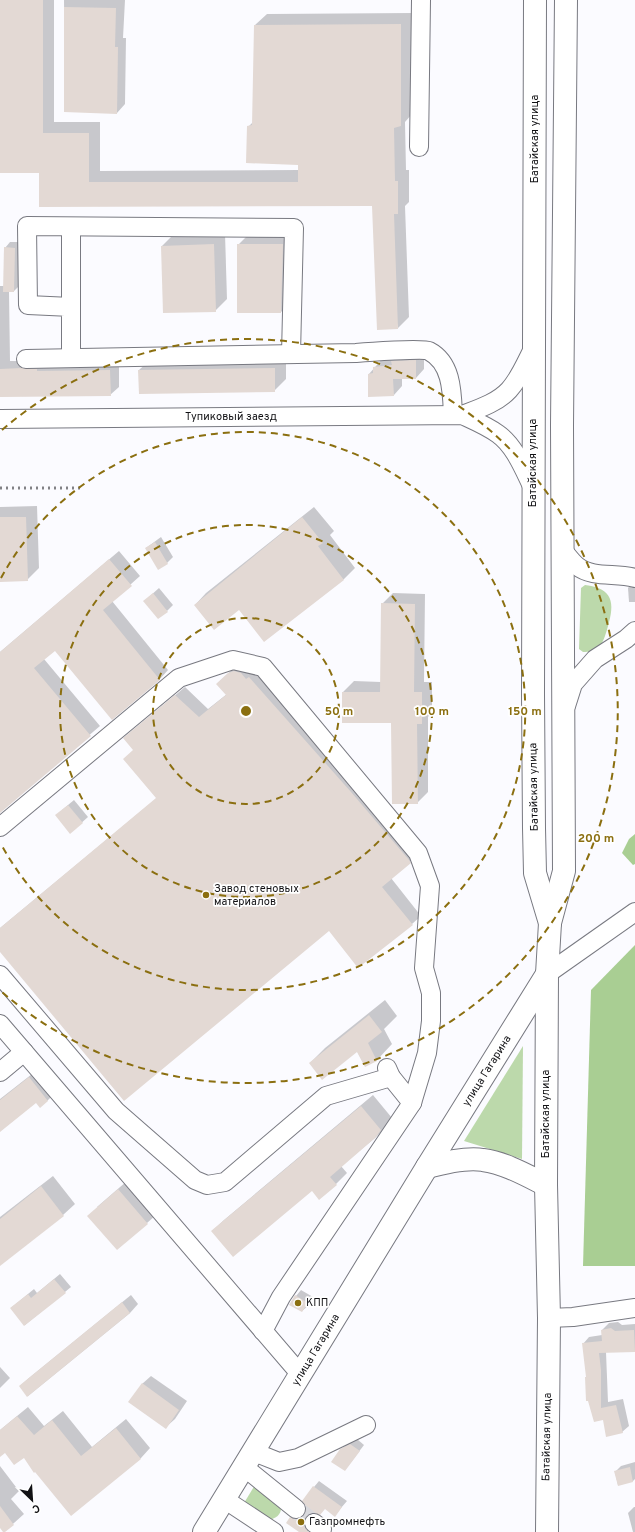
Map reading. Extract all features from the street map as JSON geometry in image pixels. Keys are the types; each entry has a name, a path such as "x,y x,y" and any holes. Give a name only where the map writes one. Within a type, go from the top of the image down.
{"main road":[{"name":"Батайская улица","path":"535,0 533,488 535,873 550,923"},
{"name":"Батайская улица","path":"547,1532 546,1495 549,1318 546,1185 547,974 550,923 564,871 562,418 566,0"},
{"name":"улица Гагарина","path":"204,1532 547,974"},
{"path":"427,1167 446,1163 482,1159 510,1168 546,1185"}],"street":[{"path":"419,148 421,0"},
{"path":"72,307 28,305 27,226 71,228 294,228 291,354"},
{"path":"71,228 71,358"},
{"path":"458,415 497,399 508,390 518,378 534,347"},
{"path":"26,358 291,354 428,350 439,358 448,372 458,415"},
{"path":"458,415 486,426 500,435 511,448 533,488"},
{"name":"Тупиковый заезд","path":"0,419 458,415"},
{"path":"562,549 578,566 592,573 635,578"},
{"path":"563,717 573,684 595,659 626,639 635,631"},
{"path":"0,827 179,678 233,660 263,667 418,853 430,886 424,968 431,993 431,1021 427,1053 412,1104 281,1297 263,1331"},
{"path":"547,974 635,912"},
{"path":"0,975 116,1111 195,1180 207,1185 225,1182 326,1096 389,1072 412,1104"},
{"path":"0,1024 301,1375"},
{"path":"0,1072 24,1052"},
{"path":"549,1318 573,1317 635,1308"},
{"path":"249,1459 279,1462 298,1458 366,1425"},
{"path":"249,1459 296,1509"},
{"path":"224,1499 274,1532"}],"green space":[{"path":"585,585 601,589 606,593 610,598 611,610 604,639 601,644 594,650 583,652 579,649 581,588"},
{"path":"635,834 635,864 633,865 622,853 629,839"},
{"path":"635,945 635,1266 583,1266 591,990"},
{"path":"523,1046 522,1159 464,1141"},
{"path":"255,1485 281,1508 280,1513 276,1517 269,1520 244,1503"}],"building":[{"path":"0,0 43,0 43,133 89,133 89,182 298,182 298,165 246,163 247,126 252,125 254,25 401,24 401,126 394,128 395,181 398,181 398,214 394,214 398,329 377,330 372,206 39,207 39,173 0,173"},
{"path":"64,7 116,8 115,47 118,47 117,114 64,112"},
{"path":"214,244 216,312 163,313 161,246"},
{"path":"237,244 283,244 281,313 237,313"},
{"path":"4,247 15,248 14,292 3,292"},
{"path":"416,360 416,379 393,379 394,396 368,397 368,374 373,373 373,367 392,365 391,361"},
{"path":"275,368 275,392 139,394 138,370"},
{"path":"0,369 37,369 37,371 110,370 111,396 0,397"},
{"path":"0,517 26,517 28,581 0,582"},
{"path":"302,517 323,543 318,546 344,580 264,642 239,610 214,630 194,605"},
{"path":"155,542 168,564 158,570 145,548"},
{"path":"109,559 132,586 103,610 160,680 112,720 55,651 34,668 91,736 0,813 0,652"},
{"path":"153,593 168,612 158,619 143,601"},
{"path":"381,603 415,604 414,692 422,692 422,724 417,724 418,804 392,804 391,723 342,723 342,692 380,692"},
{"name":"Завод стеновых материалов","path":"234,671 241,673 246,679 249,677 409,860 411,863 382,887 413,925 358,968 329,931 124,1101 0,952 0,928 156,798 123,759 133,750 123,738 175,695 199,717 226,695 216,684 228,673"},
{"path":"68,805 83,823 70,834 55,815"},
{"path":"369,1015 382,1032 368,1043 377,1061 365,1067 357,1052 322,1080 309,1063"},
{"path":"29,1077 48,1101 40,1108 36,1103 0,1132 0,1100"},
{"path":"361,1106 381,1130 375,1138 330,1177 337,1185 319,1200 312,1191 233,1257 211,1231"},
{"path":"41,1186 64,1216 0,1266 0,1219"},
{"path":"118,1189 148,1224 117,1250 87,1216"},
{"path":"54,1279 66,1293 24,1326 10,1308 28,1294 31,1298"},
{"name":"КПП","path":"295,1295 308,1303 302,1312 289,1305"},
{"path":"122,1302 130,1313 27,1397 19,1386"},
{"path":"611,1328 615,1331 634,1330 635,1352 599,1353 601,1370 601,1408 616,1405 623,1433 606,1437 603,1420 594,1422 588,1401 586,1401 586,1377 582,1343 602,1341 601,1330"},
{"path":"142,1383 179,1410 166,1429 128,1402"},
{"path":"17,1416 34,1435 52,1420 81,1456 116,1428 141,1459 71,1516 35,1472 34,1473 24,1458 14,1465 5,1453 0,1457 0,1430"},
{"path":"350,1444 360,1451 345,1471 331,1462 340,1449"},
{"path":"630,1467 633,1482 618,1486 614,1471"},
{"path":"313,1486 342,1507 335,1517 325,1509 320,1515 315,1513 310,1514 305,1517 304,1522 308,1532 299,1532 286,1523 290,1517 299,1519 304,1515 306,1506 302,1501"},
{"path":"0,1506 14,1525 5,1532 3,1532 0,1528"}],"tunnel":[{"path":"296,1509 314,1523"}],"railway":[{"path":"0,488 81,488"}],"place":[{"name":"Завод стеновых материалов","path":"206,895"},
{"name":"КПП","path":"298,1303"},
{"name":"Газпромнефть","path":"301,1522"}]}
